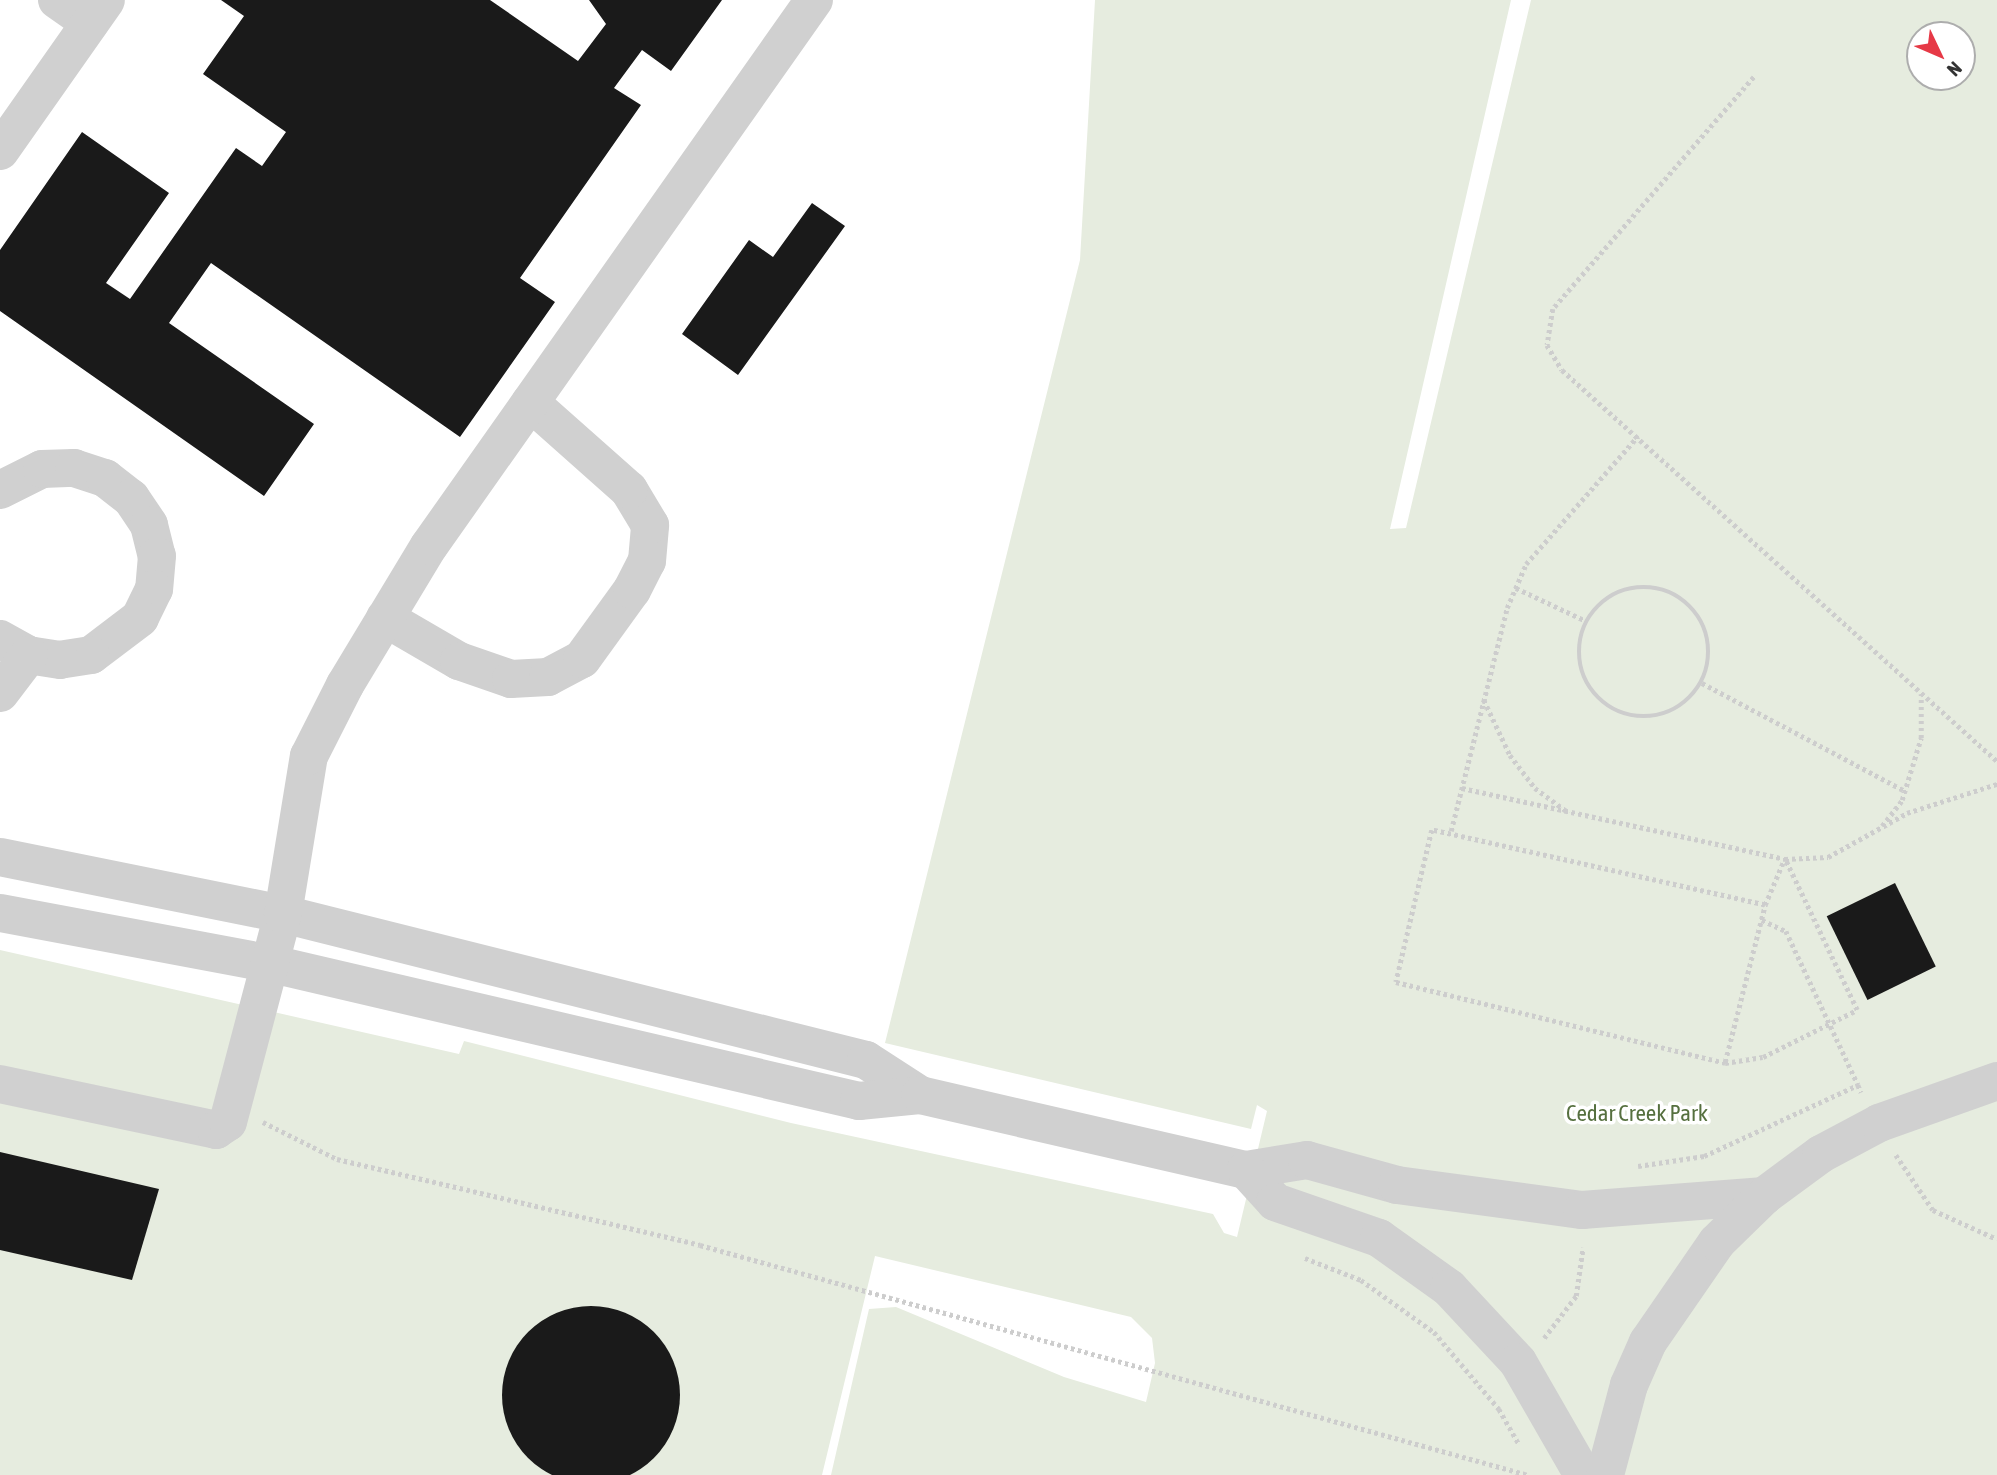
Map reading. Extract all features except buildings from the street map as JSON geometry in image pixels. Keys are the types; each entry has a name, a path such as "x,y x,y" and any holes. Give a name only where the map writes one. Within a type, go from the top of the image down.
{"street":[{"path":"0,151 98,12 57,0"},
{"path":"0,1084 216,1130 235,1108 283,914 309,756 385,618 530,402 814,0"},
{"path":"385,618 459,661 511,679 548,677 582,659 632,590 647,561 650,525 629,489 530,402"},
{"path":"0,490 42,469 74,468 105,478 131,498 149,525 157,556 149,598 118,640 91,655 60,660 15,647 0,693"},
{"path":"0,857 283,914 866,1060 920,1095"},
{"path":"0,913 272,964 859,1101 920,1095 1246,1170 1307,1160 1397,1185 1582,1210 1764,1196"},
{"path":"1605,1475 1629,1385 1648,1342 1717,1242 1764,1196 1879,1122 1997,1081"},
{"path":"1246,1170 1275,1202 1379,1238 1484,1321 1524,1373 1583,1475"},
{"path":"1379,1238 1397,1185"}],"path":[{"path":"1754,77 1553,309 1547,345 1562,370 1997,761"},
{"path":"1451,831 1483,700 1516,588 1527,564 1638,436"},
{"path":"1516,588 1586,621"},
{"path":"1654,588 1685,600 1709,639 1702,683 1672,712 1632,717 1612,710 1584,680 1579,640 1586,621 1620,591 1654,588"},
{"path":"1702,683 1905,791"},
{"path":"1880,828 1905,791 1921,738 1922,693"},
{"path":"1483,700 1527,777 1573,815"},
{"path":"1462,788 1573,815 1785,859 1828,857 1880,828 1997,785"},
{"path":"1765,905 1451,831 1432,830 1396,982 1725,1063 1763,1057 1857,1010 1785,859"},
{"path":"1725,1063 1765,905 1785,859"},
{"path":"1762,920 1786,931 1867,1100"},
{"path":"1626,1168 1704,1156 1858,1085"},
{"path":"235,1108 337,1160 700,1245 1528,1475"},
{"path":"1891,1144 1933,1210 1997,1239"},
{"path":"1540,1342 1576,1296 1583,1231"},
{"path":"1305,1258 1361,1280 1434,1332 1499,1409 1519,1444"}],"green space":[{"name":"Cedar Creek Park","path":"1095,0 1511,0 1390,529 1406,528 1531,0 1997,0 1997,1475 831,1475 869,1309 896,1307 1064,1377 1146,1402 1155,1363 1152,1338 1131,1317 875,1256 822,1475 0,1475 0,950 459,1054 464,1041 791,1123 1213,1214 1224,1233 1237,1237 1267,1111 1257,1105 1251,1129 885,1043 1080,260"}]}
